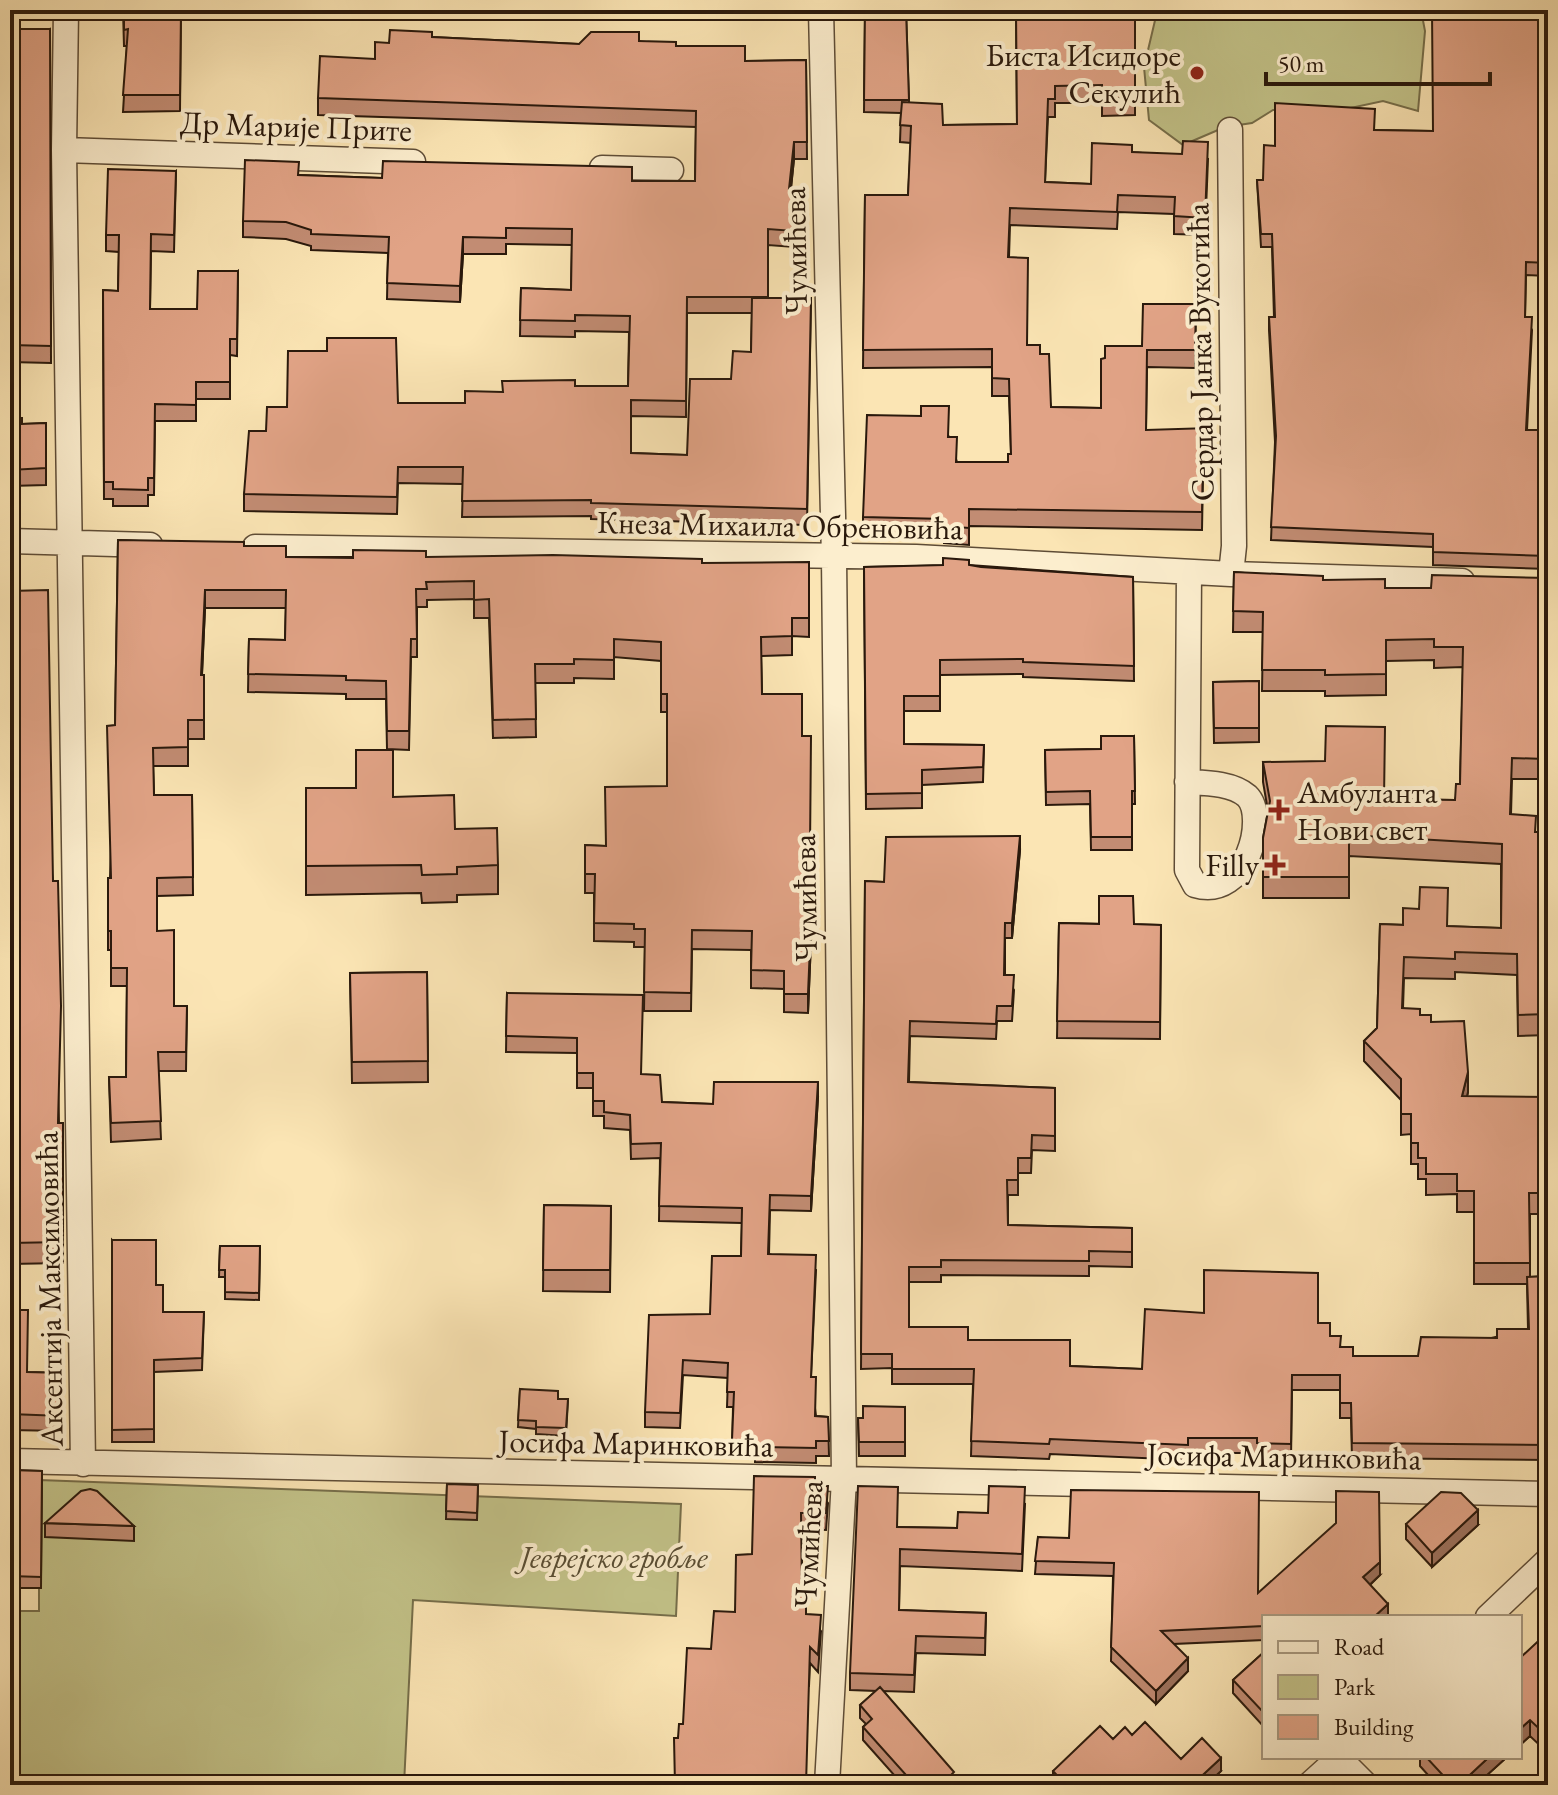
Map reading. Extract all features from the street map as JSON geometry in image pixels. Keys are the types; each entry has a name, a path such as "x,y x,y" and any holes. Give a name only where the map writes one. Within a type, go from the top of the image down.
{"street":[{"name":"Аксентија Максимовића","path":"66,10 64,150 83,1464"},
{"name":"Чумићева","path":"821,10 834,558 844,1479 827,1785"},
{"name":"Сердар Јанка Вукотића","path":"1230,130 1234,546 1231,574"},
{"name":"Др Марије Прите","path":"64,150 431,162"},
{"path":"575,167 671,170"},
{"path":"10,541 171,545"},
{"name":"Кнеза Михаила Обреновића","path":"234,546 916,557 1231,574 1481,582"},
{"path":"1187,782 1189,572"},
{"name":"Јосифа Маринковића","path":"10,1461 1548,1494"},
{"path":"1490,1615 1548,1560"},
{"path":"1309,1785 1338,1759"},
{"path":"1342,1759 1366,1785"}],"green space":[{"path":"1421,10 1425,31 1418,111 1383,101 1346,109 1273,110 1252,123 1225,127 1183,145 1149,120 1144,67 1157,12"},
{"name":"Јеврејско гробље","path":"39,1480 681,1504 676,1616 413,1600 404,1785 10,1785 10,1611 39,1611"}],"building":[{"path":"124,10 181,10 180,95 123,95 128,29 124,30"},
{"path":"865,10 906,10 909,100 864,100"},
{"path":"1016,10 1135,10 1135,98 1102,98 1102,85 1055,86 1055,99 1048,99 1045,182 1091,184 1092,143 1132,145 1132,152 1182,154 1183,141 1208,142 1205,218 1174,216 1175,197 1118,195 1117,212 1010,208 1008,257 1028,258 1027,345 1040,345 1040,354 1049,354 1051,407 1101,408 1101,359 1105,358 1105,346 1142,346 1143,304 1196,304 1195,350 1147,350 1146,430 1210,428 1212,455 1203,456 1202,512 969,509 969,528 944,526 944,519 863,517 867,415 921,416 921,406 949,406 948,437 957,437 956,462 1008,462 1008,454 1011,454 1009,379 992,378 992,349 863,350 865,195 908,195 911,126 900,125 902,102 942,104 943,125 1017,124"},
{"path":"1432,10 1539,10 1540,24 1548,24 1548,263 1526,262 1525,317 1532,317 1526,430 1548,430 1548,556 1433,552 1433,534 1271,527 1276,436 1269,317 1275,317 1272,234 1261,234 1257,180 1263,180 1264,145 1275,146 1275,103 1375,109 1374,130 1433,131"},
{"path":"11,29 50,29 51,346 10,345"},
{"path":"390,30 432,32 432,37 579,44 591,32 639,32 639,41 676,42 676,46 745,46 745,61 806,60 807,142 794,142 789,189 798,190 794,231 768,229 768,297 687,297 686,401 631,400 631,453 687,455 690,379 731,379 733,351 751,352 752,298 811,298 807,509 591,503 591,500 462,501 463,467 398,467 397,497 244,494 249,431 266,431 267,407 287,407 288,351 327,351 327,338 396,338 398,403 465,403 465,391 503,392 502,381 575,380 575,386 628,386 630,316 575,315 575,321 520,320 521,288 571,290 572,229 506,228 506,238 463,237 460,286 387,283 389,237 311,234 311,230 286,222 243,221 245,160 299,162 298,175 382,178 383,161 632,167 632,181 695,181 696,111 318,98 320,56 375,59 375,42 389,43"},
{"path":"108,169 176,171 174,235 151,234 150,309 197,309 198,271 238,271 237,339 230,339 230,382 196,382 196,405 155,404 154,478 148,478 148,490 113,489 113,482 104,482 103,290 118,291 119,235 106,235"},
{"path":"10,418 22,418 22,424 46,423 46,468 10,470"},
{"path":"118,540 244,542 244,546 286,546 286,557 353,558 353,550 426,551 426,557 553,555 702,559 702,563 809,562 809,618 792,618 792,636 761,637 762,694 802,694 802,736 811,736 810,850 813,875 808,994 784,994 784,971 751,970 752,931 692,930 691,993 644,992 645,929 634,929 634,924 594,923 595,874 585,874 585,845 606,846 605,787 667,786 667,694 661,694 661,642 614,639 614,660 574,659 574,664 535,664 536,719 493,720 489,599 474,600 474,581 426,582 427,589 416,589 417,639 411,639 409,731 387,731 386,681 346,680 346,676 248,674 249,639 285,640 286,590 205,590 201,675 204,675 204,720 188,720 188,747 153,748 154,795 192,795 193,877 157,878 157,931 174,930 174,1006 187,1006 186,1052 158,1052 161,1121 111,1123 109,1077 126,1077 127,968 111,968 111,931 108,931 108,878 111,878 107,726 115,725"},
{"path":"943,558 969,560 969,565 981,567 1133,577 1134,666 1023,662 1023,659 940,660 940,696 904,696 904,744 984,745 983,767 922,770 922,793 866,794 864,567 943,565"},
{"path":"1234,572 1323,576 1323,580 1385,579 1385,588 1431,588 1432,575 1548,578 1545,759 1512,758 1510,814 1536,816 1535,832 1548,832 1548,1014 1518,1015 1517,954 1455,952 1455,959 1404,957 1402,1008 1420,1009 1420,1015 1431,1015 1431,1022 1464,1021 1468,1072 1462,1096 1548,1097 1548,1193 1529,1193 1530,1263 1474,1263 1474,1191 1457,1191 1457,1174 1426,1174 1426,1158 1418,1158 1418,1143 1411,1143 1411,1114 1401,1114 1401,1079 1364,1041 1377,1028 1380,924 1403,925 1403,908 1419,909 1420,887 1448,888 1447,926 1501,928 1502,844 1349,835 1349,877 1263,877 1263,838 1270,801 1263,762 1325,761 1326,726 1385,727 1384,799 1455,800 1456,784 1460,784 1463,647 1434,647 1434,639 1386,640 1386,674 1325,675 1325,670 1262,670 1263,612 1233,611"},
{"path":"48,590 53,881 58,881 61,1006 58,1123 63,1123 63,1242 10,1243 10,591"},
{"path":"1259,681 1259,728 1214,728 1213,682"},
{"path":"1101,736 1134,736 1132,837 1091,837 1090,791 1046,792 1045,750 1101,749"},
{"path":"356,750 393,750 393,797 454,795 455,829 497,828 498,865 457,867 457,874 422,875 421,865 306,866 306,788 356,788"},
{"path":"1020,836 1012,923 1005,923 1004,975 1014,975 1012,1006 997,1006 996,1024 910,1021 908,1082 1055,1088 1055,1136 1032,1135 1031,1158 1018,1158 1018,1180 1007,1180 1008,1225 1132,1228 1132,1252 1089,1251 1089,1261 941,1260 941,1267 909,1267 909,1327 968,1327 968,1340 1070,1340 1070,1366 1142,1369 1145,1309 1204,1313 1204,1270 1318,1273 1318,1323 1330,1323 1330,1336 1341,1336 1340,1347 1353,1347 1353,1356 1418,1356 1421,1337 1497,1338 1497,1329 1529,1329 1527,1277 1548,1276 1548,1445 1352,1443 1351,1403 1340,1403 1340,1375 1292,1375 1291,1444 1257,1443 1257,1438 1188,1438 1188,1445 1050,1439 1049,1444 971,1441 974,1369 892,1369 892,1354 861,1354 865,881 884,882 886,837"},
{"path":"1099,896 1133,896 1134,924 1161,925 1160,1022 1057,1021 1059,923 1099,924"},
{"path":"427,972 428,1061 352,1062 350,973"},
{"path":"507,993 643,995 641,1074 660,1075 662,1102 713,1104 714,1082 818,1082 811,1196 770,1195 768,1254 816,1255 811,1377 816,1377 815,1416 828,1417 829,1441 816,1441 816,1448 755,1447 755,1440 732,1440 734,1392 727,1392 728,1363 683,1360 680,1413 645,1412 649,1315 710,1314 712,1256 741,1256 742,1208 659,1206 661,1143 631,1144 630,1115 604,1112 604,1101 593,1101 593,1073 577,1073 577,1038 506,1036"},
{"path":"544,1205 611,1206 610,1270 543,1270"},
{"path":"112,1240 156,1240 156,1285 163,1285 163,1312 204,1312 202,1358 154,1360 154,1429 112,1430"},
{"path":"220,1246 260,1246 259,1293 225,1292 225,1270 219,1270"},
{"path":"10,1310 28,1310 27,1372 63,1373 62,1416 10,1414"},
{"path":"520,1389 558,1391 558,1399 568,1399 566,1428 536,1427 536,1421 518,1420"},
{"path":"863,1406 905,1407 905,1442 859,1442 858,1418 863,1418"},
{"path":"10,1470 42,1471 41,1577 10,1576"},
{"path":"754,1476 815,1477 815,1486 828,1486 826,1513 801,1513 802,1595 806,1597 806,1614 821,1615 818,1655 810,1647 806,1785 675,1785 674,1738 678,1738 679,1724 683,1724 687,1648 711,1649 714,1611 735,1612 736,1555 752,1554"},
{"path":"447,1484 478,1485 477,1513 446,1511"},
{"path":"858,1486 898,1487 897,1527 957,1528 958,1512 988,1513 989,1486 1025,1487 1022,1554 900,1549 899,1610 986,1613 985,1638 916,1636 914,1675 850,1673"},
{"path":"1071,1490 1259,1492 1258,1593 1336,1523 1336,1491 1379,1492 1380,1562 1363,1577 1388,1604 1376,1615 1262,1615 1262,1626 1161,1631 1188,1658 1156,1691 1111,1647 1114,1563 1035,1561 1038,1537 1069,1538"},
{"path":"81,1491 97,1491 134,1526 45,1523"},
{"path":"1441,1492 1461,1493 1478,1510 1432,1553 1406,1524"},
{"path":"1548,1632 1548,1737 1530,1720 1522,1727 1522,1656"},
{"path":"1262,1654 1262,1711 1233,1680"},
{"path":"880,1687 954,1772 951,1775 960,1785 915,1785 863,1727 872,1719 860,1705"},
{"path":"1145,1722 1181,1759 1202,1738 1221,1758 1192,1785 1064,1785 1053,1771 1100,1726 1113,1739 1125,1727 1132,1735"},
{"path":"1428,1759 1487,1759 1459,1785 1452,1785"}],"place":[{"name":"Биста Исидоре Секулић","path":"1197,73"},
{"name":"Амбуланта Нови свет","path":"1279,810"},
{"name":"Filly","path":"1275,865"}]}
